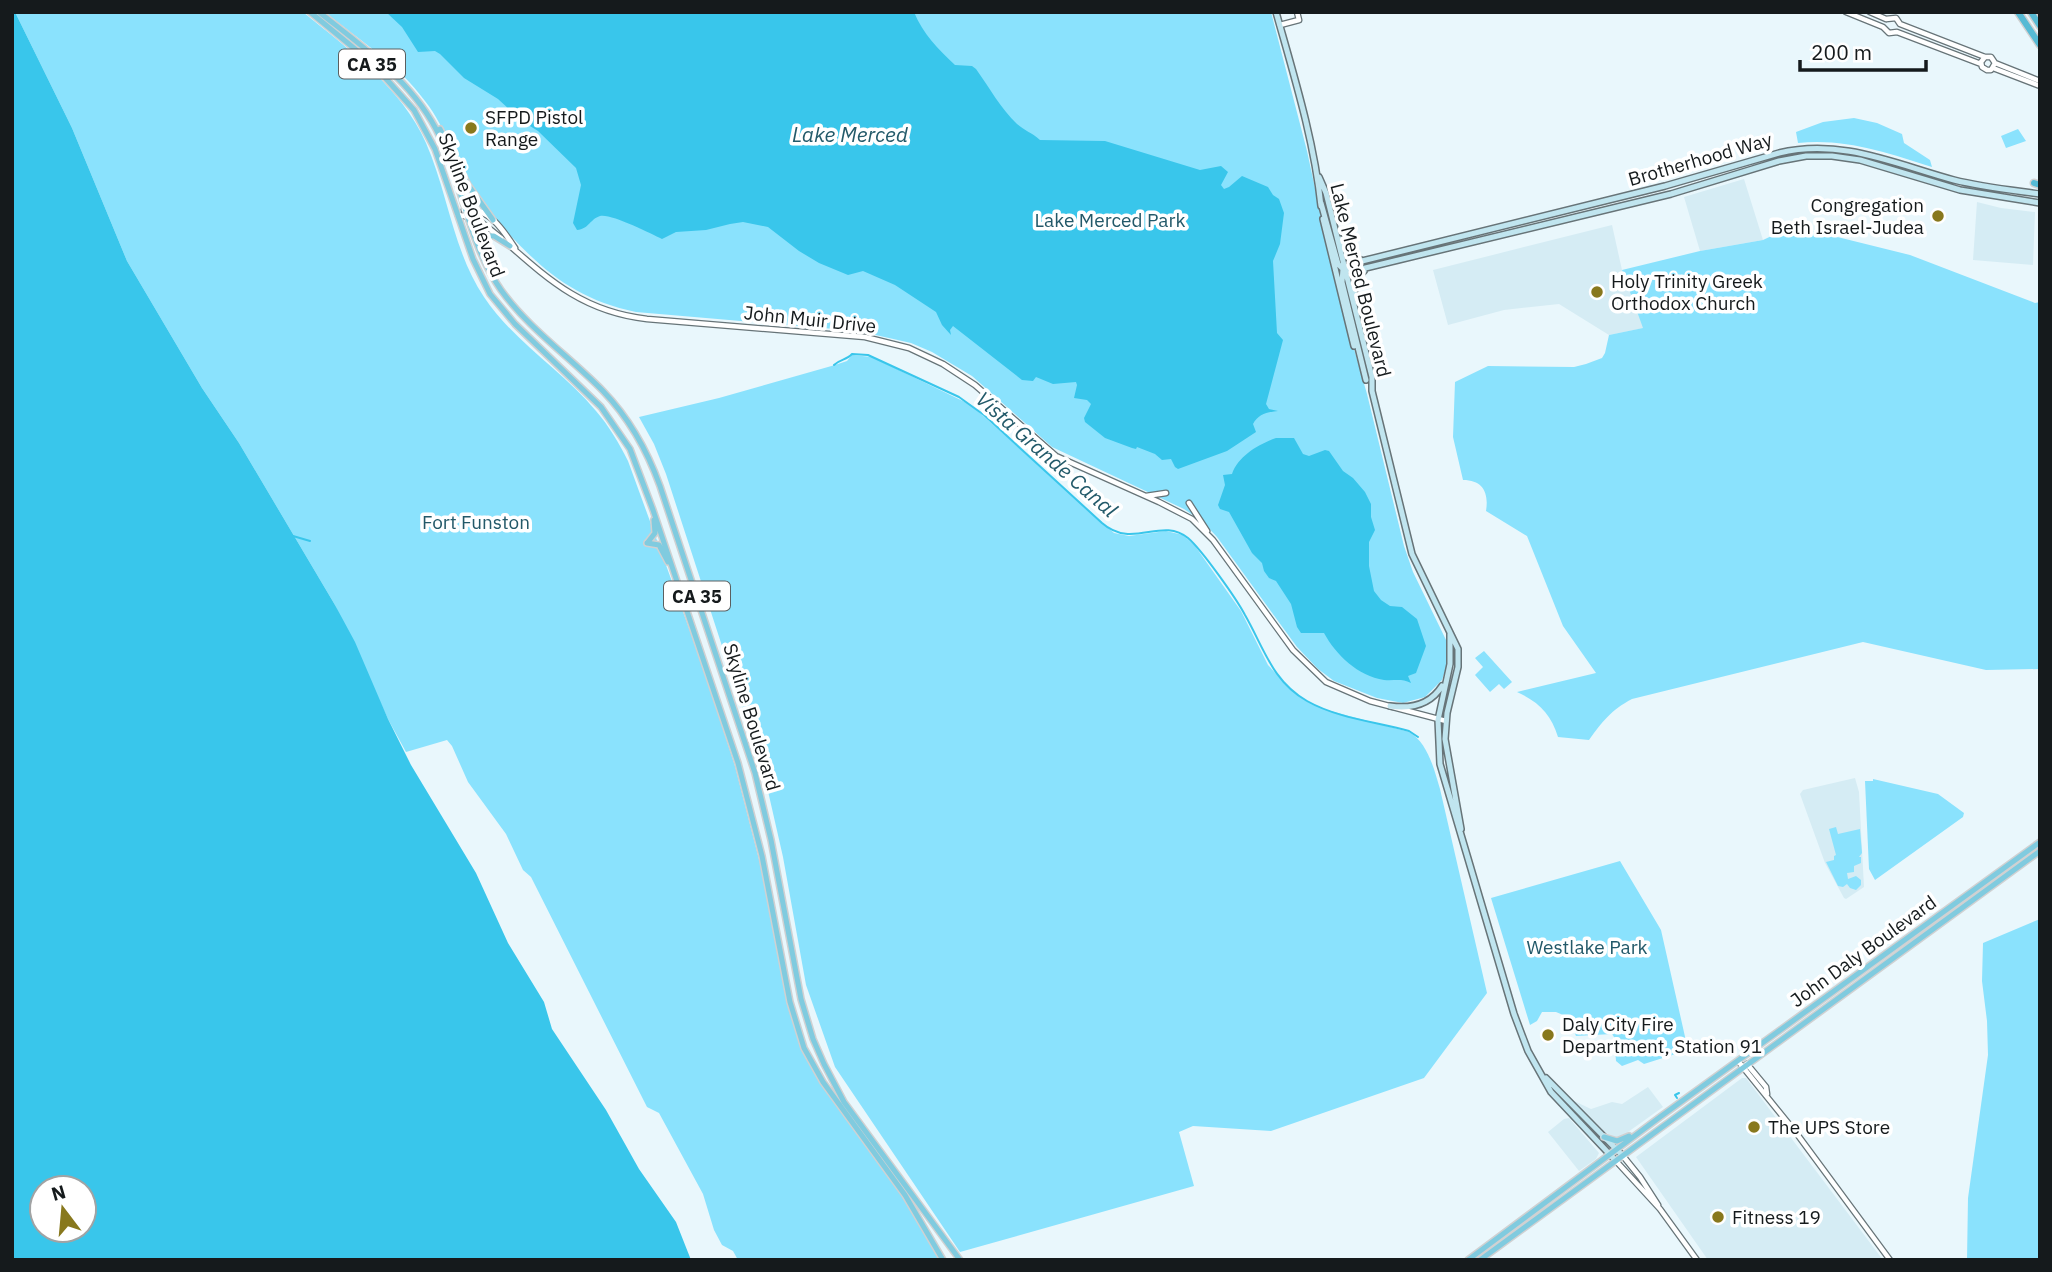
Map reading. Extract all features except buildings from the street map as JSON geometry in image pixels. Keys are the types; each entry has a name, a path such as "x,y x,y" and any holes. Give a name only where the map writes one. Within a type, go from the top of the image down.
{"highway":[{"path":"2018,12 2040,45"},
{"path":"2031,12 2040,26"}],"main road":[{"name":"Skyline Boulevard","path":"310,12 372,63 414,110 432,141 476,268 490,294 514,324 589,394 612,421 634,458 742,777 767,883 790,1002 804,1048 823,1082 905,1195 943,1260"},
{"name":"Skyline Boulevard","path":"318,12 384,65 410,91 444,146 478,247 490,272 514,307 617,405 647,452 755,773 771,840 801,999 813,1039 827,1071 845,1101 960,1260"},
{"name":"Lake Merced Boulevard","path":"1276,12 1319,177 1321,203 1339,294 1366,380 1372,391"},
{"path":"426,113 440,130 471,191 493,220"},
{"name":"Brotherhood Way","path":"1344,269 1371,258 1632,195 1779,153 1802,149 1852,150 1955,180 2040,194"},
{"name":"Brotherhood Way","path":"1344,269 1357,271 1374,267 1671,194 1806,156 1851,158 1953,188 2040,203"},
{"name":"Lake Merced Boulevard","path":"1319,177 1326,193 1372,377 1372,391 1412,554 1458,649 1458,662 1446,721 1447,758 1461,829"},
{"path":"1321,203 1337,262 1344,269 1343,288 1366,380"},
{"path":"1332,217 1346,253 1355,259 1371,258"},
{"path":"490,272 483,247 486,237 495,236 510,246"},
{"path":"1354,309 1355,279 1362,272 1374,267"},
{"path":"653,510 655,533 647,543 659,545 678,582"},
{"name":"Lake Merced Boulevard","path":"1450,635 1451,660 1438,720 1437,741 1441,769 1517,1022 1528,1051 1549,1090 1616,1161"},
{"path":"1390,706 1409,707 1426,702 1439,692 1447,677"},
{"name":"John Daly Boulevard","path":"1468,1260 2040,842"},
{"name":"John Daly Boulevard","path":"1480,1260 2040,851"},
{"name":"Lake Merced Boulevard","path":"1541,1073 1623,1156"},
{"path":"1561,1095 1566,1110 1577,1110"},
{"path":"1604,1137 1615,1141 1623,1140 1652,1118 1664,1115"}],"street":[{"path":"1280,25 1297,21 1294,12"},
{"path":"1846,12 1883,27 1889,33 1897,32 1981,64 1987,70 1994,66"},
{"path":"1870,12 1886,19 1896,18 1900,24 1991,57 1994,66"},
{"path":"1883,27 1886,19"},
{"path":"1897,32 1900,24"},
{"path":"1981,64 1985,57"},
{"path":"1994,66 2040,83"},
{"name":"John Muir Drive","path":"457,215 480,211 493,220 517,251"},
{"name":"John Muir Drive","path":"466,213 486,225 541,274 569,294 597,307 652,320 858,336 909,348 936,360 969,380 1056,456 1187,516 1209,534 1284,638 1326,682 1345,692 1446,721"},
{"path":"1146,496 1166,493"},
{"path":"1189,503 1209,534"},
{"path":"1738,1061 1747,1066 1889,1260"},
{"name":"Lake Merced Boulevard","path":"1623,1156 1660,1209"},
{"name":"Lake Merced Boulevard","path":"1616,1161 1660,1209 1697,1260"}],"shaded area":[{"path":"1744,179 1763,240 1700,251 1684,197"},
{"path":"1977,202 2035,212 2033,265 1973,260"},
{"path":"1612,225 1622,270 1644,328 1609,335 1559,304 1504,310 1448,325 1433,270"},
{"path":"1855,778 1859,792 1864,887 1846,899 1825,863 1800,794 1803,790"},
{"path":"1742,1078 1746,1078 1883,1260 1708,1260 1636,1157"},
{"path":"1648,1087 1663,1107 1621,1137 1606,1133 1572,1100 1591,1109 1612,1102 1622,1104"},
{"path":"1569,1118 1599,1153 1596,1159 1579,1171 1548,1132"}],"green space":[{"name":"Fort Funston","path":"15,12 303,12 372,71 403,105 426,143 465,261 484,297 509,328 583,396 605,423 628,461 701,661 735,766 762,871 790,1002 813,1066 905,1195 943,1260 738,1260 733,1251 722,1245 714,1230 703,1194 659,1113 647,1107 531,877 523,870 506,834 468,782 452,746 447,740 406,752 335,605 127,261 72,128"},
{"name":"Lake Merced Park","path":"325,12 1271,12 1307,151 1337,290 1367,394 1404,546 1413,572 1447,642 1449,659 1442,680 1425,697 1403,703 1377,698 1334,681 1297,647 1217,537 1203,522 1184,509 1052,447 972,376 932,352 911,343 858,331 636,312 580,292 536,261 482,205 468,183 433,112 415,88 391,64"},
{"path":"1854,118 1877,123 1902,134 1904,143 1930,160 1932,167 1849,145 1798,143 1796,132 1823,122"},
{"path":"2018,129 2026,141 2006,148 2001,136"},
{"path":"1793,226 1910,255 2035,303 2040,302 2040,669 1986,670 1863,642 1632,699 1608,717 1589,740 1558,737 1543,710 1517,692 1596,673 1563,626 1527,536 1486,511 1483,489 1475,482 1463,480 1453,437 1455,382 1488,366 1574,367 1602,358 1609,335 1643,328 1622,270 1700,251 1763,240"},
{"path":"852,355 872,357 971,405 1114,533 1129,536 1166,531 1183,535 1195,546 1241,611 1268,665 1290,689 1306,701 1327,710 1409,732 1421,743 1440,789 1487,993 1424,1078 1271,1131 1193,1126 1179,1132 1194,1186 960,1252 835,1067 806,985 783,857 765,778 666,474 639,417 719,398 835,365 847,361"},
{"path":"1484,651 1512,682 1504,689 1499,684 1490,692 1475,675 1483,667 1475,658"},
{"path":"1873,779 1938,794 1964,813 1963,817 1875,880 1869,869 1865,781"},
{"path":"1836,827 1838,834 1860,829 1861,863 1854,866 1854,872 1847,873 1848,879 1856,876 1861,880 1861,885 1856,890 1847,884 1838,886 1826,862 1834,860 1836,855 1829,829"},
{"name":"Westlake Park","path":"1620,861 1661,930 1688,1050 1644,1064 1638,1060 1622,1066 1616,1061 1612,1034 1576,1036 1568,1017 1556,1012 1542,1012 1537,1021 1530,1025 1491,898"},
{"path":"2040,919 2040,1260 1967,1260 1968,1198 1988,1055 1982,981 1983,943"}],"water":[{"path":"12,12 15,12 72,128 127,261 335,605 355,642 411,765 476,873 508,943 544,1002 552,1029 606,1110 639,1169 676,1222 691,1260 12,1260"},
{"name":"Lake Merced","path":"386,12 914,12 926,34 943,53 955,65 972,66 976,69 1011,118 1040,140 1105,141 1200,170 1221,166 1228,172 1221,185 1224,189 1242,176 1268,187 1279,199 1284,213 1280,244 1273,261 1277,333 1283,340 1266,404 1269,409 1278,411 1260,416 1253,424 1256,432 1227,451 1178,469 1171,459 1162,460 1137,447 1132,448 1105,438 1085,422 1084,418 1091,404 1087,400 1074,398 1076,382 1053,384 1036,377 1033,381 1022,380 953,326 951,335 936,312 895,285 863,271 848,275 819,263 768,227 743,222 706,230 676,232 662,239 612,217 600,216 577,230 573,223 581,185 576,168 538,131 522,121 498,99 464,78 440,54 435,51 418,52 402,27"},
{"path":"1276,438 1294,438 1303,454 1309,456 1329,451 1343,471 1365,492 1371,504 1375,530 1369,542 1369,566 1374,591 1390,606 1402,607 1417,619 1426,646 1416,673 1408,676 1411,683 1384,680 1365,674 1341,656 1324,633 1301,633 1291,604 1276,581 1269,578 1264,571 1262,563 1252,553 1229,512 1220,509 1218,505 1225,485 1223,475 1232,474 1239,462 1250,452"}],"waterway":[{"name":"Vista Grande Canal","path":"834,365 852,354 868,355 959,397 984,415 1113,530 1125,534 1168,530 1188,538 1227,586 1270,663 1295,693 1331,712 1409,731 1418,737"},
{"name":"Vista Grande Canal","path":"293,536 310,541"},
{"path":"1677,1098 1675,1095 1679,1093"}],"place":[{"name":"SFPD Pistol Range","path":"471,128"},
{"name":"Congregation Beth Israel-Judea","path":"1938,216"},
{"name":"Holy Trinity Greek Orthodox Church","path":"1597,292"},
{"name":"Daly City Fire Department, Station 91","path":"1548,1035"},
{"name":"The UPS Store","path":"1754,1127"},
{"name":"Fitness 19","path":"1718,1217"}]}
